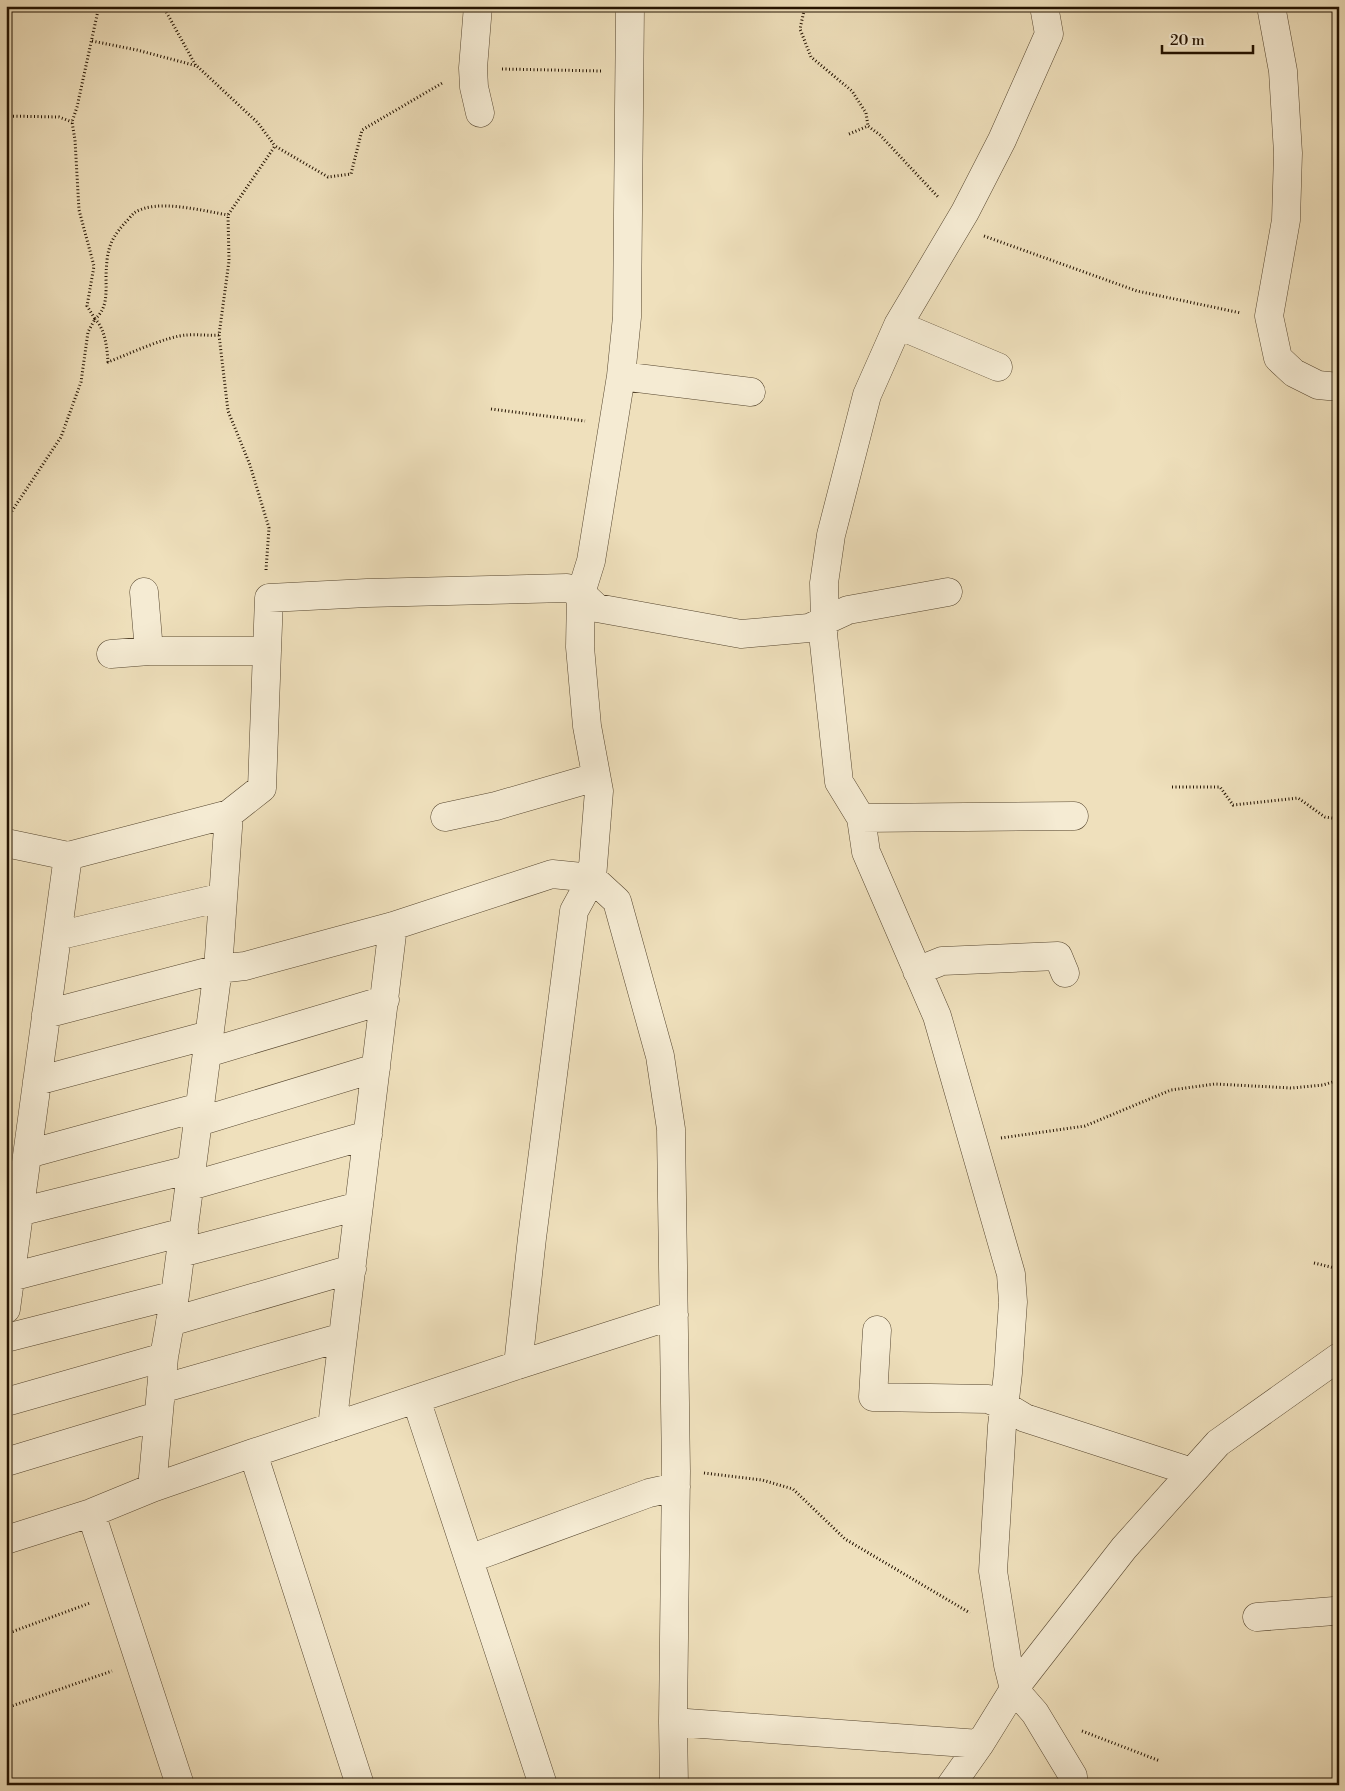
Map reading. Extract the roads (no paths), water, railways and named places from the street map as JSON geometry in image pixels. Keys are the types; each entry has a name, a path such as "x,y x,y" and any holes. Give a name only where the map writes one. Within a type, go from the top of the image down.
{"street":[{"path":"478,6 473,68 474,86 480,113"},
{"path":"518,1365 532,1238 574,911 592,878 599,791 587,726 580,647 581,593 591,561 621,376 627,317 630,6"},
{"path":"1044,6 1049,34 1002,140 966,212 898,325 867,395 834,526 824,583 825,622 822,634 839,782 861,818 866,852 937,1016 1011,1274 1013,1302 993,1571 1008,1665 1014,1689 1039,1721 1073,1776 1073,1785"},
{"path":"1271,6 1283,71 1288,153 1286,220 1269,316 1278,358 1294,373 1318,385 1339,387"},
{"path":"898,325 998,367"},
{"path":"621,376 751,392"},
{"path":"6,843 68,856 229,814 262,788 269,598 567,588 581,593 598,608 741,634 809,628 848,610 948,592"},
{"path":"144,592 149,651"},
{"path":"111,654 149,651 267,651"},
{"path":"445,817 496,806 596,776"},
{"path":"152,1488 164,1357 175,1295 218,969 229,814"},
{"path":"861,818 1074,816"},
{"path":"6,1309 68,856"},
{"path":"46,1014 218,969 245,966 393,926 552,874 592,878 616,901 660,1056 671,1129 676,1479 672,1722 674,1785"},
{"path":"57,936 223,897"},
{"path":"332,1428 393,926"},
{"path":"917,970 942,961 1058,956 1065,973"},
{"path":"37,1082 208,1044 384,1000"},
{"path":"28,1154 199,1114 376,1068"},
{"path":"19,1212 191,1177 368,1135"},
{"path":"11,1276 359,1206"},
{"path":"170,1322 352,1268"},
{"path":"6,1338 175,1295"},
{"path":"6,1540 91,1513 152,1488 253,1453 674,1315"},
{"path":"877,1330 872,1397 988,1399 1005,1406 1025,1418 1192,1472"},
{"path":"6,1462 160,1402 344,1337"},
{"path":"6,1402 164,1357"},
{"path":"951,1785 980,1744 1014,1689 1124,1548 1218,1443 1339,1357"},
{"path":"416,1399 542,1785"},
{"path":"253,1453 360,1785"},
{"path":"469,1559 649,1494 676,1479"},
{"path":"91,1513 180,1785"},
{"path":"1257,1617 1334,1611 1339,1613"},
{"path":"672,1722 980,1744"}]}
